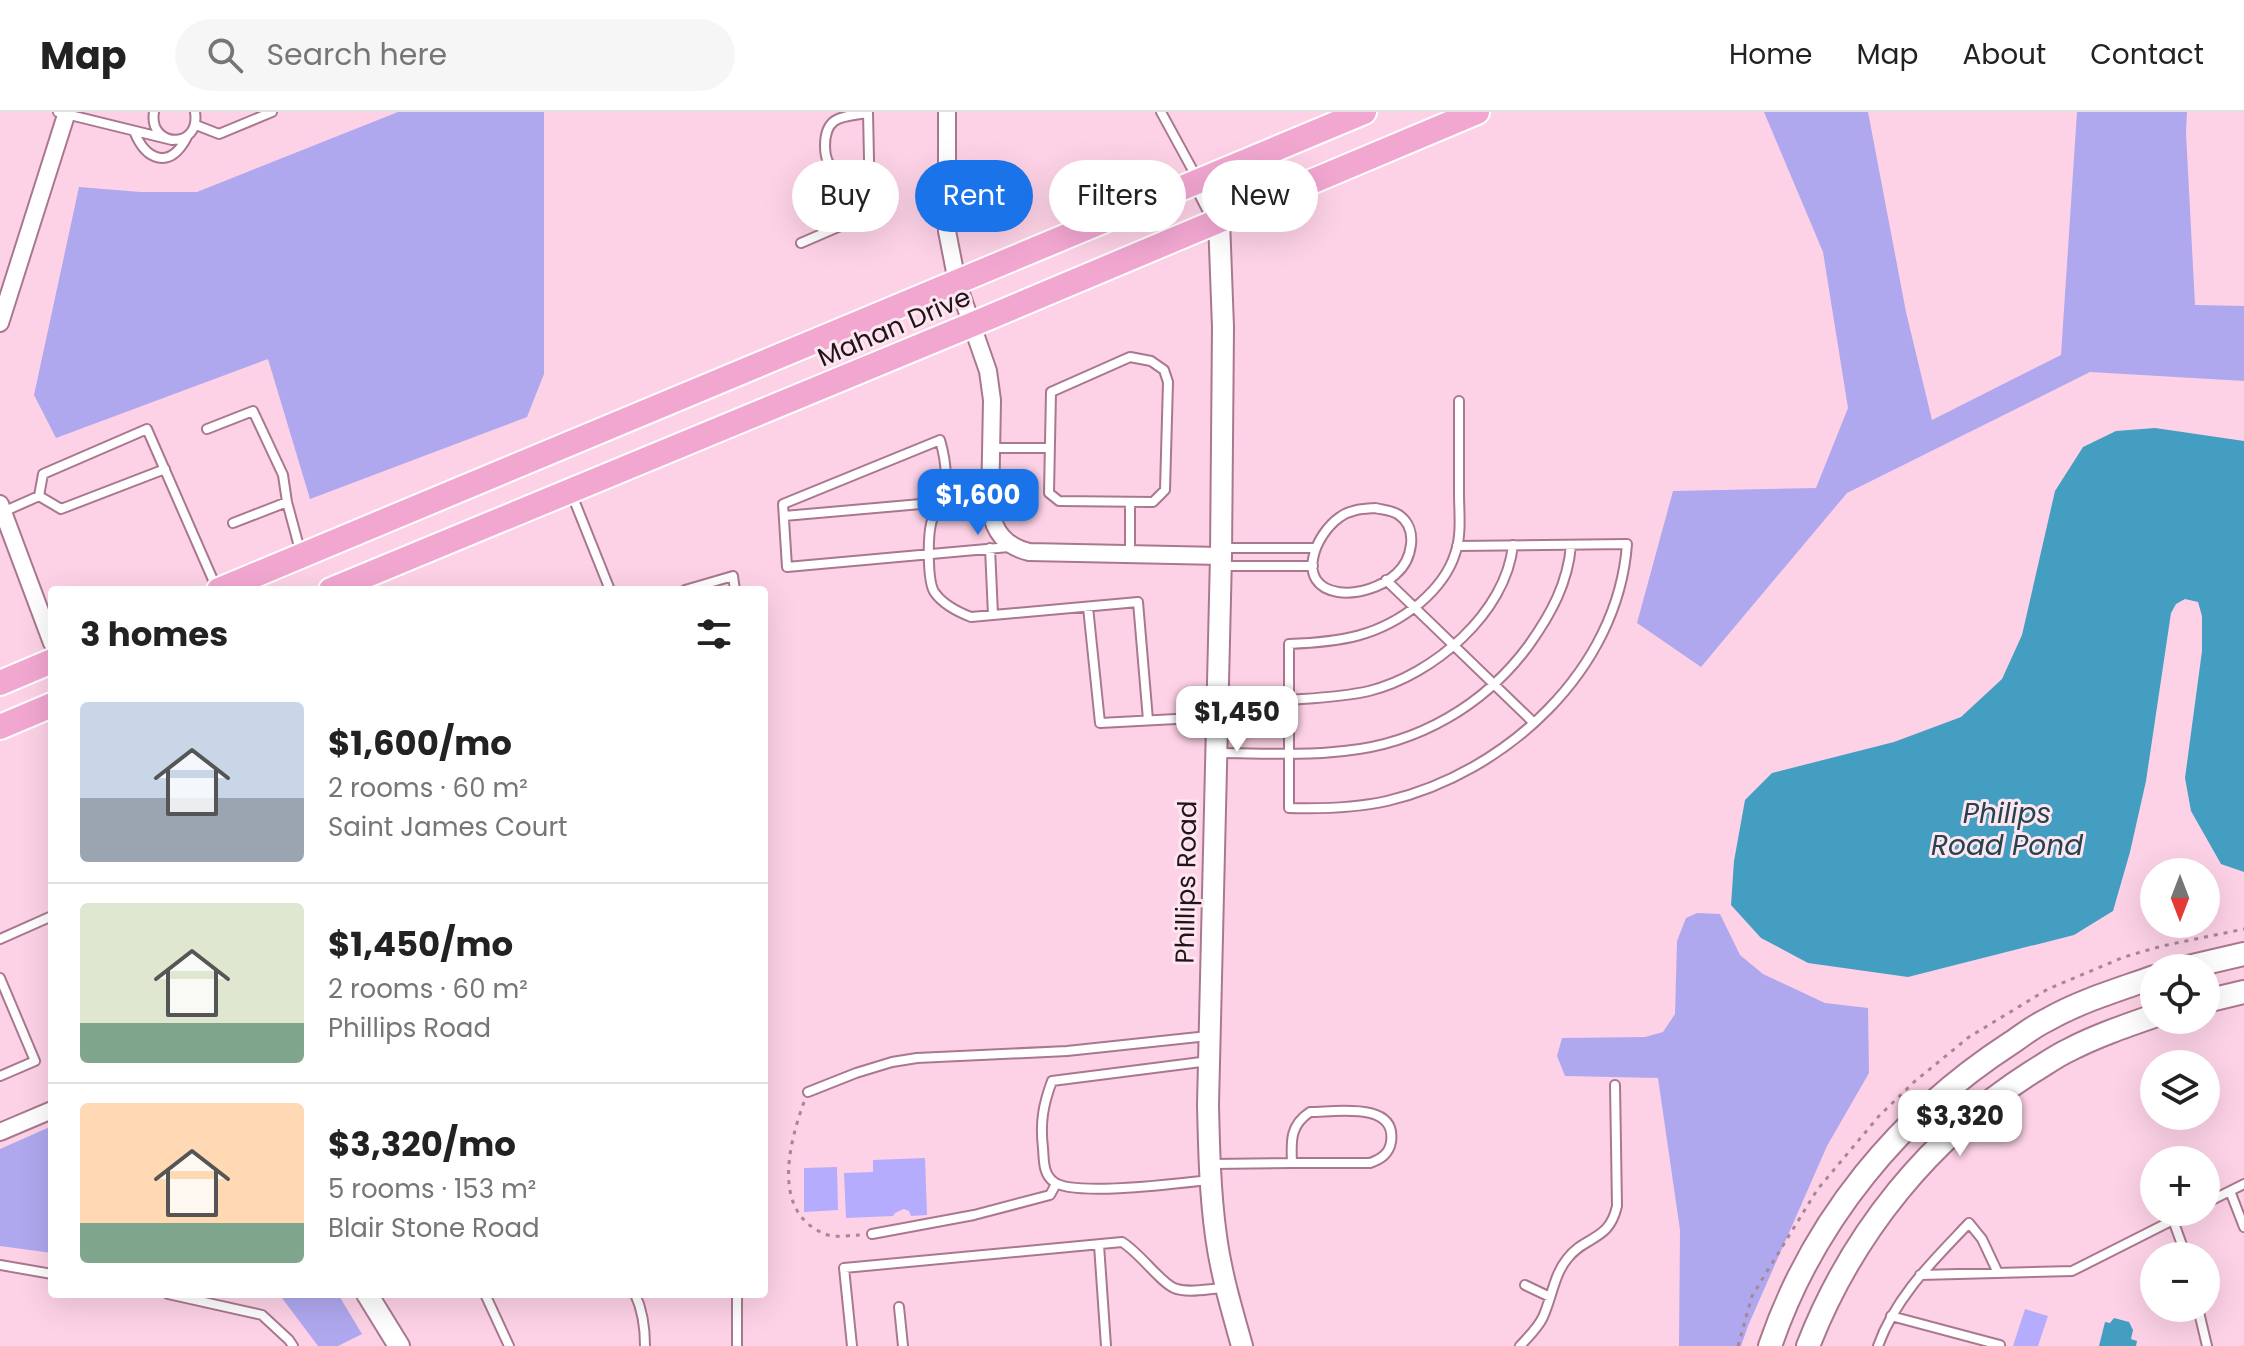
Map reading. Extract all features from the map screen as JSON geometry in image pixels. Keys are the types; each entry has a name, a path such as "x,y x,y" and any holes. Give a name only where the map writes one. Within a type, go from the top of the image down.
{"main road":[{"name":"Mahan Drive","path":"227,586 1364,112"},
{"name":"Mahan Drive","path":"1318,179 1477,112"},
{"name":"Mahan Drive","path":"356,585 570,490 1202,227"},
{"path":"632,417 649,458"},
{"path":"342,537 356,585"},
{"path":"0,683 48,663"},
{"path":"0,727 48,707"},
{"path":"2220,960 2244,954"},
{"path":"1770,1346 1779,1319 1807,1260 1841,1204 1882,1152 1933,1101 1986,1059 2047,1019 2140,982"},
{"path":"2220,998 2244,992"},
{"path":"1808,1346 1840,1276 1873,1221 1915,1170 1961,1124 2013,1084 2068,1050 2140,1021"}],"street":[{"path":"947,112 947,231 957,282 988,371 992,400 990,508 1000,536 1013,546 1029,552 1220,557"},
{"path":"0,323 63,113"},
{"name":"Phillips Road","path":"1199,181 1202,187"},
{"name":"Phillips Road","path":"1219,232 1223,327 1209,1036 1210,1172 1216,1238 1242,1346"},
{"path":"1,508 48,632"},
{"path":"0,1132 48,1112"},
{"path":"369,1298 399,1346"}],"lane":[{"path":"154,112 154,127 164,138 172,140"},
{"path":"134,131 140,145 149,154 168,158 180,150 196,125 195,112"},
{"path":"196,125 219,134 272,112"},
{"path":"826,160 825,131 844,116 868,112 869,160"},
{"path":"1161,112 1199,181"},
{"path":"63,113 172,140 187,137"},
{"path":"801,243 826,232"},
{"path":"1130,357 1151,361 1164,370 1168,382 1165,490 1153,502 1059,501 1049,493 1050,448 1051,392 1130,357"},
{"path":"1457,546 1627,544 1621,587 1612,615 1576,675 1553,706 1518,736 1472,767 1444,781 1388,801 1332,809 1289,808 1289,644 1341,640 1385,627 1428,596 1443,578 1455,556 1459,534 1459,401"},
{"path":"207,429 253,411 283,475 301,555"},
{"path":"39,496 43,474 147,429 216,586"},
{"path":"1013,546 929,554 787,567 783,504 940,440 945,457 944,493 931,524 929,554 935,593 956,611 971,617 1138,602 1148,720"},
{"path":"991,448 1050,448"},
{"path":"1,508 39,496 61,509 165,469"},
{"path":"570,490 608,586"},
{"path":"233,523 287,502"},
{"path":"1130,502 1130,554"},
{"path":"784,516 921,504 936,511"},
{"path":"1375,508 1393,512 1401,516 1412,533 1410,549 1396,574 1365,590 1337,592 1324,587 1315,577 1315,548 1331,524 1356,509 1375,508"},
{"path":"1289,700 1333,697 1370,690 1422,670 1469,631 1495,597 1512,561 1513,545"},
{"path":"1215,753 1341,752 1367,748 1415,734 1456,714 1506,675 1525,651 1552,609 1564,583 1571,545"},
{"path":"990,548 993,615"},
{"path":"1220,557 1315,548"},
{"path":"1220,557 1313,566"},
{"path":"699,586 733,576 734,586"},
{"path":"1386,580 1534,723"},
{"path":"1088,607 1100,723 1216,717"},
{"path":"0,939 48,918"},
{"path":"0,978 35,1061 0,1076"},
{"path":"808,1092 856,1073 917,1058 1091,1049 1209,1036"},
{"path":"1209,1061 1052,1081 1043,1103 1041,1125 1047,1175 1056,1184 1065,1187 1108,1188 1292,1163 1370,1163 1381,1159 1391,1146 1390,1125 1380,1116 1367,1112 1310,1112 1292,1133 1292,1163"},
{"path":"1520,1346 1543,1319 1560,1268 1570,1254 1603,1234 1615,1216 1615,1085"},
{"path":"872,1234 974,1215 1050,1195 1056,1184"},
{"path":"2220,1196 2244,1184"},
{"path":"2230,1191 2244,1227"},
{"path":"1878,1346 1891,1316 1920,1275 1969,1223 1982,1239 1998,1273"},
{"path":"1920,1275 2072,1271 2161,1226"},
{"path":"852,1346 844,1268 1122,1242 1175,1289 1226,1287"},
{"path":"1099,1245 1106,1346"},
{"path":"0,1265 48,1273"},
{"path":"1525,1285 1550,1297"},
{"path":"186,1298 262,1315 293,1346"},
{"path":"487,1298 509,1346"},
{"path":"637,1298 645,1326 645,1346"},
{"path":"737,1298 737,1346"},
{"path":"899,1307 903,1346"},
{"path":"1891,1316 2000,1345"},
{"path":"2201,1322 2207,1346"}],"path":[{"path":"808,1092 789,1151 795,1210 807,1223 831,1236 872,1234"}],"shaded area":[{"path":"398,112 544,112 544,374 527,417 310,499 268,359 56,438 34,395 79,187 140,192 197,192"},
{"path":"1764,112 1868,112 1906,312 1932,420 2061,355 2077,112 2187,112 2195,305 2244,306 2244,381 2090,372 1847,493 1701,667 1637,623 1673,491 1816,488 1848,408 1823,252"},
{"path":"1697,913 1720,914 1740,955 1763,974 1825,1003 1868,1008 1869,1073 1827,1146 1741,1346 1679,1346 1680,1230 1658,1078 1565,1076 1557,1056 1562,1038 1645,1037 1663,1032 1675,1014 1677,941 1686,918"},
{"path":"48,1128 48,1252 0,1246 0,1149"},
{"path":"925,1158 927,1215 911,1216 904,1209 893,1216 846,1218 844,1173 873,1172 873,1160"},
{"path":"837,1167 838,1210 804,1212 804,1168"},
{"path":"282,1298 340,1298 362,1334 338,1346 318,1346"},
{"path":"2025,1309 2048,1316 2038,1346 2013,1346"}],"water":[{"name":"Philips Road Pond","path":"2155,428 2244,441 2244,872 2221,864 2191,811 2185,778 2202,651 2202,616 2198,602 2185,599 2176,604 2171,613 2146,781 2113,911 2074,935 1908,977 1808,963 1761,938 1731,905 1734,861 1745,800 1772,773 1894,742 1961,717 2002,679 2022,635 2055,491 2083,447 2116,431"},
{"path":"2114,1318 2129,1322 2133,1330 2131,1339 2137,1341 2136,1346 2099,1346 2105,1322 2110,1323"}]}
